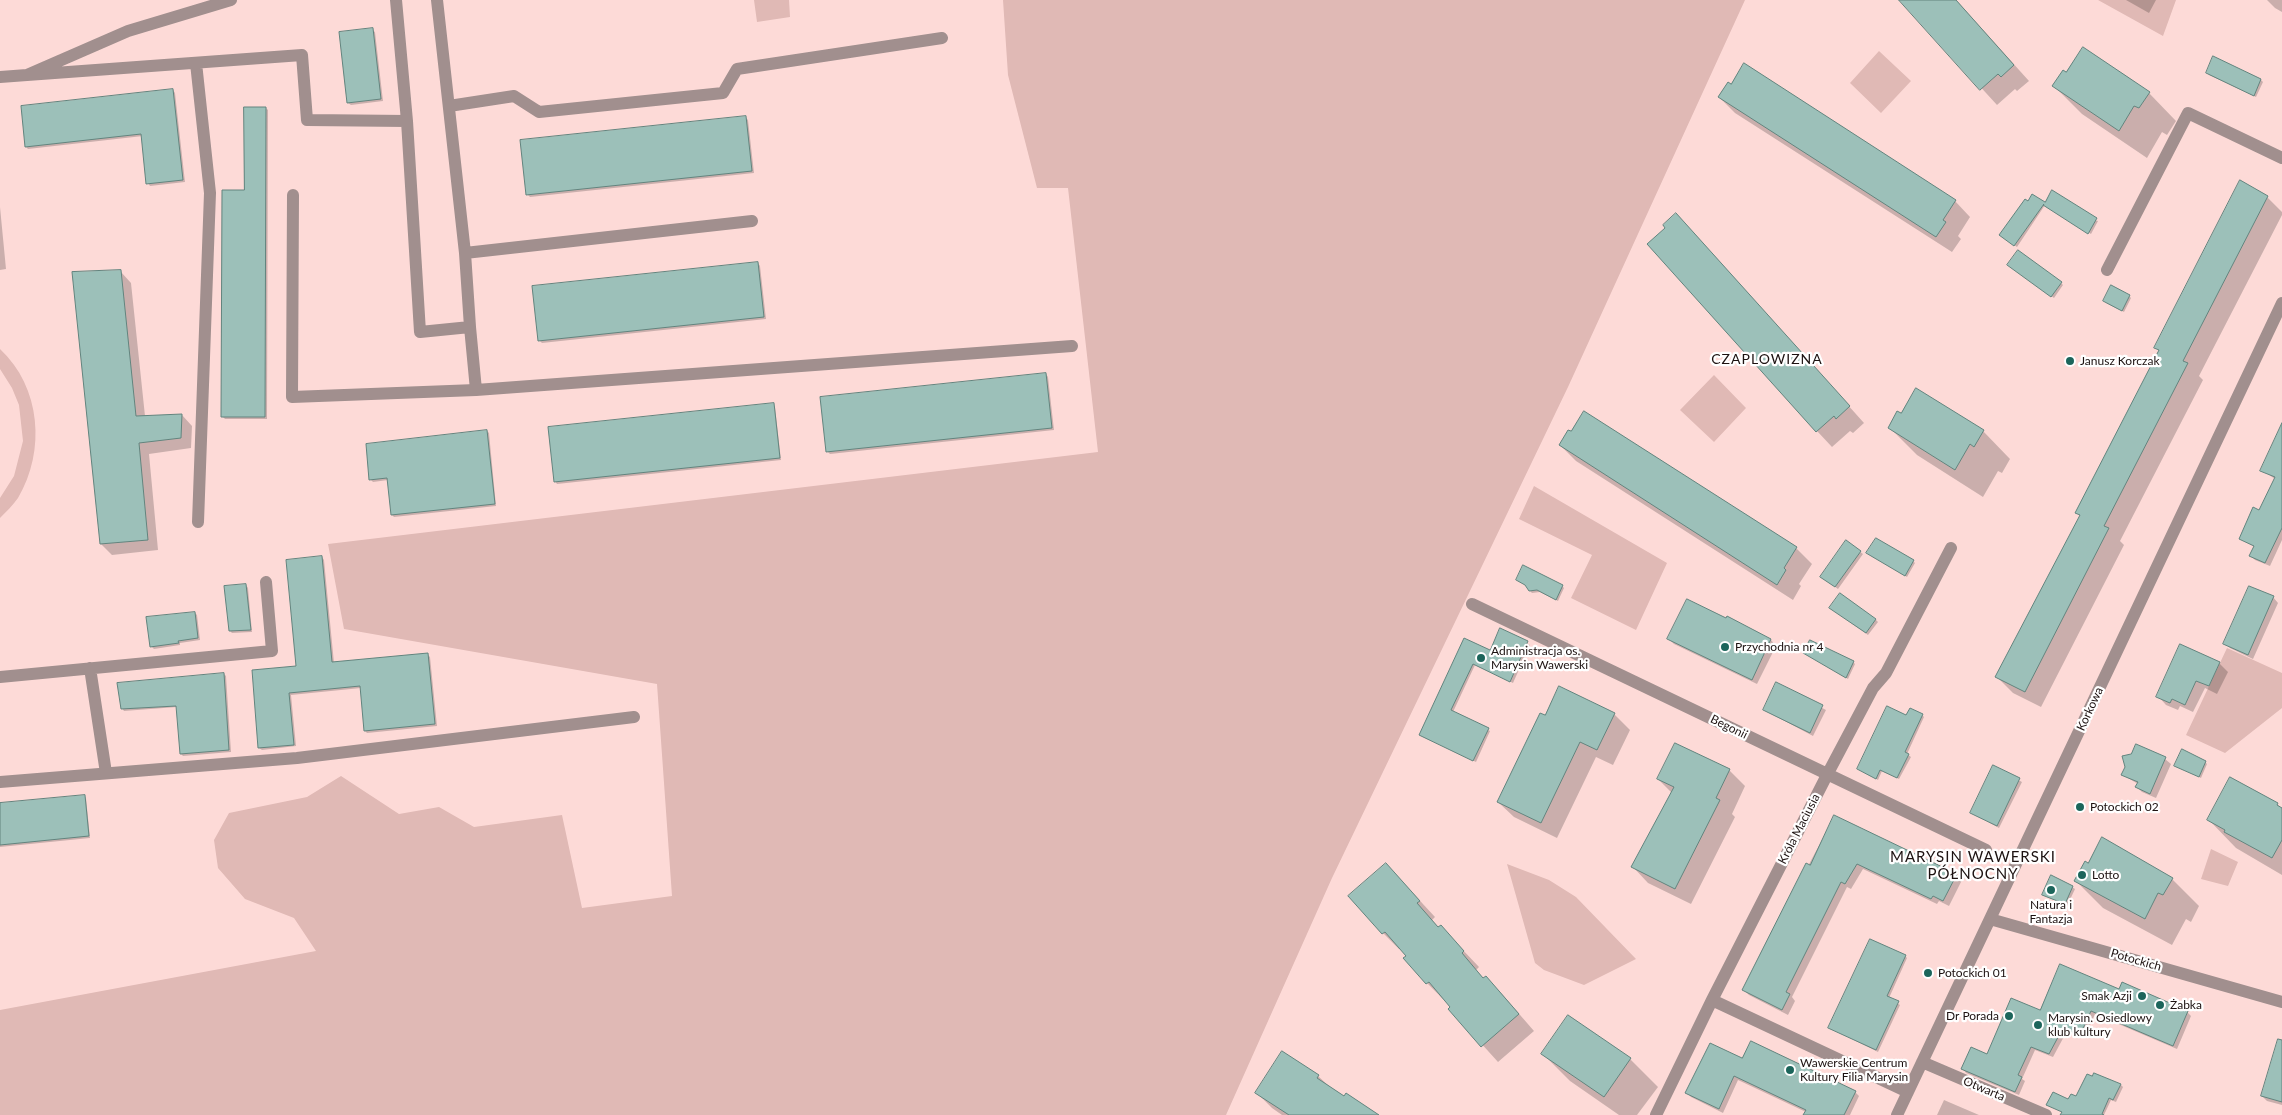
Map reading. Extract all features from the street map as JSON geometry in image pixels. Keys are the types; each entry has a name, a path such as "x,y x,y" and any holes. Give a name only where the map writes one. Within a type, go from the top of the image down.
{"street":[{"path":"27,75 128,31 231,0"},
{"path":"396,0 407,122 420,332 470,327"},
{"path":"437,0 465,253 476,390"},
{"path":"448,106 514,96 539,112 723,93 737,69 942,38"},
{"path":"0,77 302,55 307,120 407,122"},
{"path":"196,63 210,192 198,522"},
{"path":"2107,270 2188,113 2282,158"},
{"path":"293,195 292,397 476,390 1072,346"},
{"path":"465,253 752,222"},
{"name":"Korkowa","path":"1897,1115 2282,303"},
{"name":"Króla Maciusia","path":"1656,1115 1712,1000 1827,775 1873,688 1886,673 1951,548"},
{"path":"0,677 272,651 266,582"},
{"name":"Begonii","path":"1472,604 1986,850"},
{"path":"90,668 106,773"},
{"path":"0,782 297,758 634,717"},
{"name":"Potockich","path":"1990,919 2282,1002"},
{"path":"1712,1000 1908,1092"},
{"name":"Otwarta","path":"1922,1062 2046,1115"}],"shaded area":[{"path":"754,0 789,0 790,17 757,22"},
{"path":"1003,0 1745,0 1568,387 1332,878 1226,1115 0,1115 0,1010 316,951 294,918 245,899 218,868 214,840 229,813 307,797 341,776 399,814 439,807 474,827 562,815 582,908 672,896 657,684 344,629 328,544 1098,452 1068,188 1037,188 1008,75"},
{"path":"2098,0 2176,0 2163,36"},
{"path":"1879,51 1911,81 1881,113 1850,83"},
{"path":"0,349 14,364 31,400 35,420 35,440 33,460 27,480 18,498 0,518 0,498 14,476 23,441 19,405 12,388 0,369"},
{"path":"1714,375 1746,408 1714,442 1680,410"},
{"path":"1534,486 1667,563 1636,630 1571,598 1592,555 1519,519"},
{"path":"2227,648 2282,673 2282,708 2225,753 2186,735"},
{"path":"2211,849 2238,862 2228,886 2201,879"},
{"path":"1507,864 1549,880 1576,897 1636,959 1584,985 1544,970 1535,963"}],"building":[{"path":"1899,0 1956,0 2014,65 2001,77 1998,74 1980,90"},
{"path":"373,28 381,99 347,103 339,32"},
{"path":"2083,47 2150,92 2139,108 2134,106 2119,131 2052,86 2063,70 2066,72"},
{"path":"2213,56 2261,79 2254,96 2206,73"},
{"path":"1744,63 1956,200 1943,220 1946,222 1936,237 1718,97 1728,82 1731,84"},
{"path":"173,89 183,180 146,184 141,134 25,147 21,106"},
{"path":"244,107 266,107 265,417 221,417 222,190 244,190"},
{"path":"746,116 752,171 526,195 520,140"},
{"path":"2240,180 2268,196 2183,361 2188,363 2104,526 2109,528 2025,692 1995,677 2080,515 2075,513 2159,350 2154,348"},
{"path":"2052,190 2097,218 2088,234 2043,205 2014,246 1999,235 2025,199 2028,201 2032,194 2045,202"},
{"path":"1676,213 1850,406 1836,419 1834,416 1816,432 1647,244 1665,228 1663,225"},
{"path":"2018,250 2062,282 2051,297 2007,265"},
{"path":"758,262 764,317 538,341 532,286"},
{"path":"121,270 136,416 182,414 181,438 139,443 148,540 100,544 72,272"},
{"path":"2111,285 2130,295 2122,311 2103,301"},
{"path":"1046,373 1052,428 826,452 820,397"},
{"path":"1916,388 1984,430 1974,447 1970,444 1955,470 1888,428 1897,411 1901,413"},
{"path":"774,403 780,458 554,482 548,427"},
{"path":"1584,411 1797,547 1784,568 1786,570 1777,585 1559,445 1568,430 1571,431"},
{"path":"2282,423 2282,528 2265,563 2249,556 2254,546 2239,539 2253,507 2259,510 2275,477 2260,471"},
{"path":"487,430 495,504 391,515 387,478 369,480 366,444"},
{"path":"1876,538 1914,560 1905,576 1866,553"},
{"path":"1846,540 1861,551 1835,587 1820,577"},
{"path":"322,556 332,662 428,653 435,724 364,731 360,686 289,693 294,745 258,748 252,670 296,666 286,560"},
{"path":"1523,565 1563,585 1556,600 1537,590 1529,591 1525,585 1516,580"},
{"path":"246,584 251,630 229,631 224,586"},
{"path":"2249,586 2274,596 2248,655 2223,644"},
{"path":"1840,593 1876,619 1866,633 1829,608"},
{"name":"Przychodnia nr 4","path":"1687,599 1726,618 1727,616 1771,639 1752,680 1667,639"},
{"path":"195,612 198,638 150,647 146,617"},
{"path":"1500,628 1528,641 1510,682 1473,664 1451,710 1489,728 1473,761 1419,735 1464,638 1490,650"},
{"path":"1810,640 1854,661 1846,678 1803,653"},
{"path":"2180,644 2220,662 2209,686 2196,681 2185,705 2172,699 2170,703 2156,697"},
{"path":"224,673 229,750 180,754 176,706 121,709 117,683"},
{"path":"1776,682 1823,705 1810,733 1763,710"},
{"path":"1559,686 1615,713 1597,750 1580,742 1541,823 1497,802 1540,713 1545,715"},
{"path":"1887,706 1906,715 1910,708 1923,714 1905,752 1909,754 1897,778 1880,770 1876,779 1857,769"},
{"path":"1675,743 1730,769 1716,798 1720,800 1675,889 1631,867 1674,787 1657,779"},
{"path":"2136,744 2166,757 2150,794 2135,787 2138,782 2121,775 2125,767 2122,756 2131,754"},
{"path":"2182,749 2206,761 2199,777 2174,766"},
{"path":"1993,765 2020,778 1997,826 1970,813"},
{"path":"2230,777 2278,803 2277,805 2282,808 2282,840 2272,858 2224,832 2225,830 2207,820"},
{"path":"85,795 89,836 0,845 0,803"},
{"path":"1834,815 1957,874 1943,901 1933,896 1931,899 1857,864 1845,884 1841,882 1786,992 1790,994 1782,1010 1742,990 1806,863 1810,865"},
{"path":"2102,837 2173,878 2163,895 2158,893 2145,919 2074,881 2085,861 2088,863"},
{"path":"1386,863 1420,901 1417,903 1438,927 1441,925 1464,951 1462,953 1483,978 1486,976 1519,1014 1481,1047 1448,1009 1450,1007 1429,982 1426,984 1403,958 1406,956 1385,932 1382,934 1348,896"},
{"path":"2051,875 2073,886 2065,904 2042,895"},
{"path":"1870,939 1906,955 1887,996 1899,1001 1876,1050 1828,1028"},
{"path":"2060,964 2119,989 2122,982 2188,1011 2173,1046 2091,1011 2080,1035 2063,1028 2049,1054 2031,1047 2018,1075 2022,1077 2015,1092 1961,1069 1971,1047 1987,1054 2011,998 2040,1010"},
{"path":"1568,1015 1631,1058 1604,1097 1541,1054"},
{"path":"2278,1039 2282,1040 2282,1102 2261,1096"},
{"path":"1751,1041 1856,1091 1844,1115 1803,1115 1806,1110 1734,1076 1719,1109 1685,1093 1710,1043 1742,1058"},
{"path":"1282,1051 1319,1075 1317,1078 1344,1096 1346,1093 1379,1115 1289,1115 1255,1093"},
{"path":"2094,1073 2121,1084 2113,1100 2109,1098 2102,1114 2104,1115 2060,1115 2062,1112 2046,1105 2053,1092 2068,1099 2071,1094 2076,1096 2087,1074 2092,1076"}],"place":[{"name":"Janusz Korczak","path":"2070,361"},
{"name":"Przychodnia nr 4","path":"1725,647"},
{"name":"Administracja os. Marysin Wawerski","path":"1481,658"},
{"name":"Potockich 02","path":"2080,807"},
{"name":"Lotto","path":"2082,875"},
{"name":"Natura i Fantazja","path":"2051,890"},
{"name":"Potockich 01","path":"1928,973"},
{"name":"Smak Azji","path":"2142,996"},
{"name":"Żabka","path":"2160,1005"},
{"name":"Dr Porada","path":"2009,1016"},
{"name":"Marysin. Osiedlowy klub kultury","path":"2038,1025"},
{"name":"Wawerskie Centrum Kultury Filia Marysin","path":"1790,1070"}],"district":[{"name":"CZAPLOWIZNA","path":"1767,359"},
{"name":"MARYSIN WAWERSKI PÓŁNOCNY","path":"1973,866"}]}
